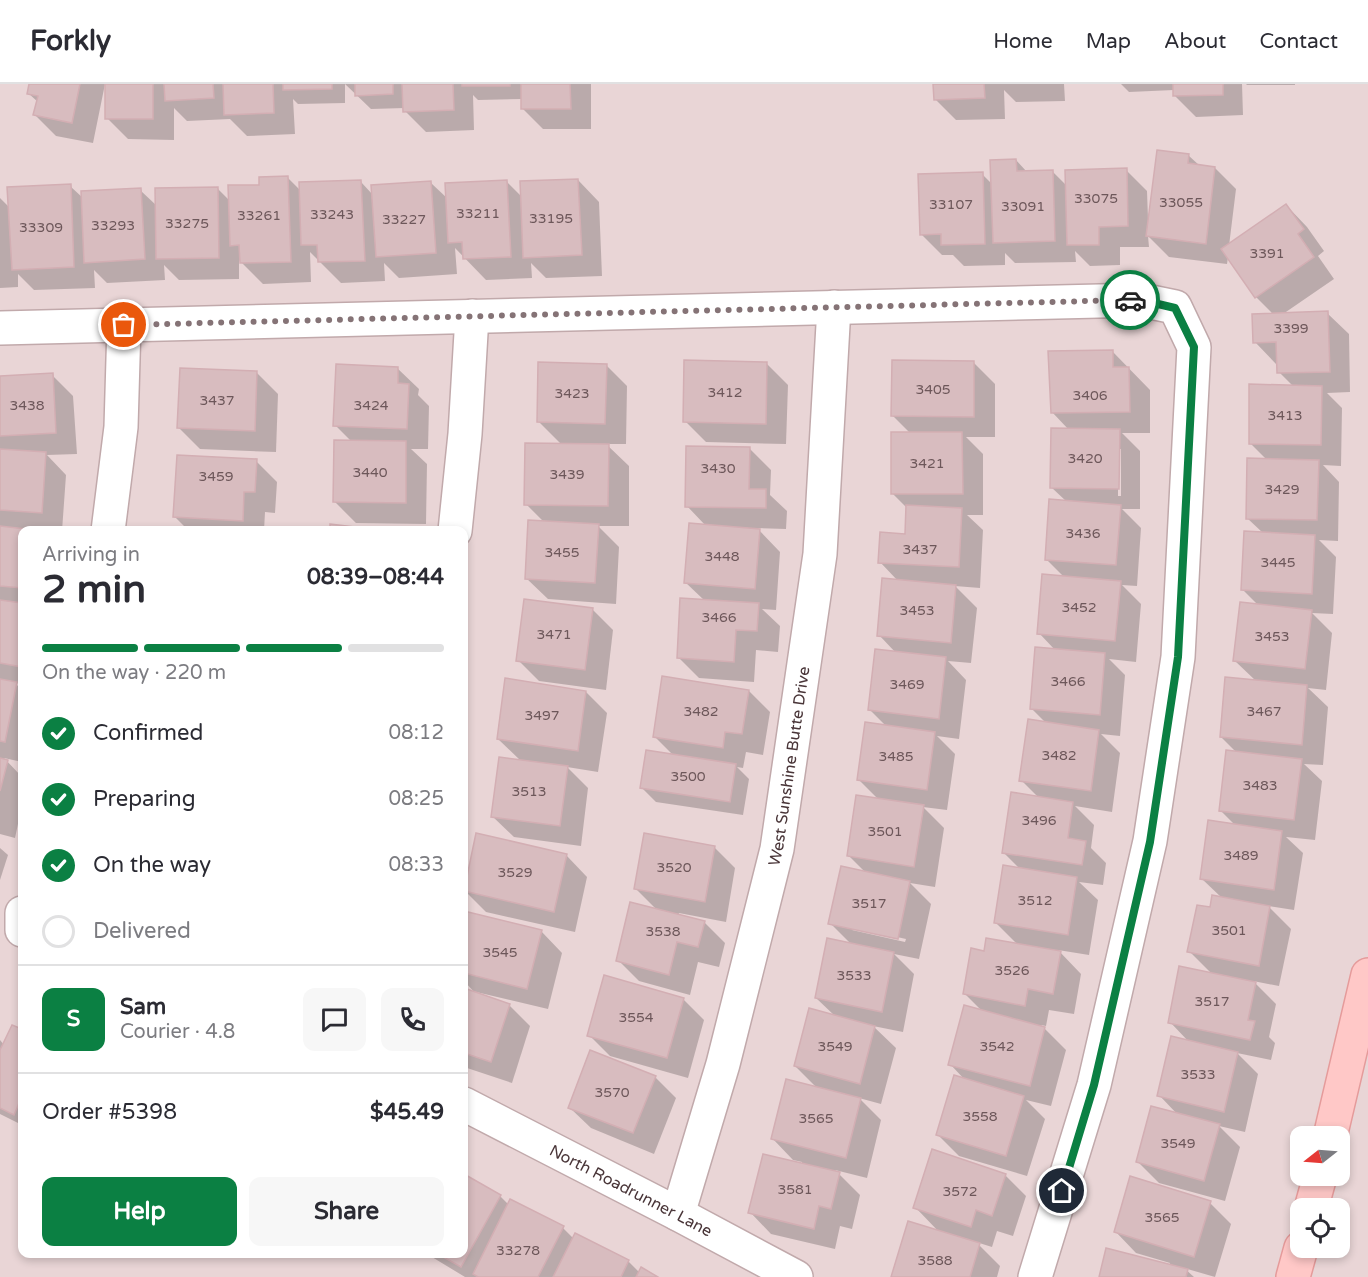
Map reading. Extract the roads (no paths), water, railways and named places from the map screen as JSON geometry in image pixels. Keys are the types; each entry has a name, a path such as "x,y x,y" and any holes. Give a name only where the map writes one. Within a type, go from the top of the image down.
{"street":[{"path":"0,328 1141,300 1175,308 1194,347 1178,657 1150,842 1105,1039 1035,1277"},
{"name":"West Sunshine Butte Drive","path":"678,1214 723,1064 777,849 820,554 834,307"},
{"path":"456,526 465,434 472,316"},
{"path":"109,526 121,426 124,325"},
{"path":"1333,1126 1368,975"},
{"name":"North Roadrunner Lane","path":"468,1106 796,1277"},
{"path":"1293,1277 1298,1258"}]}
